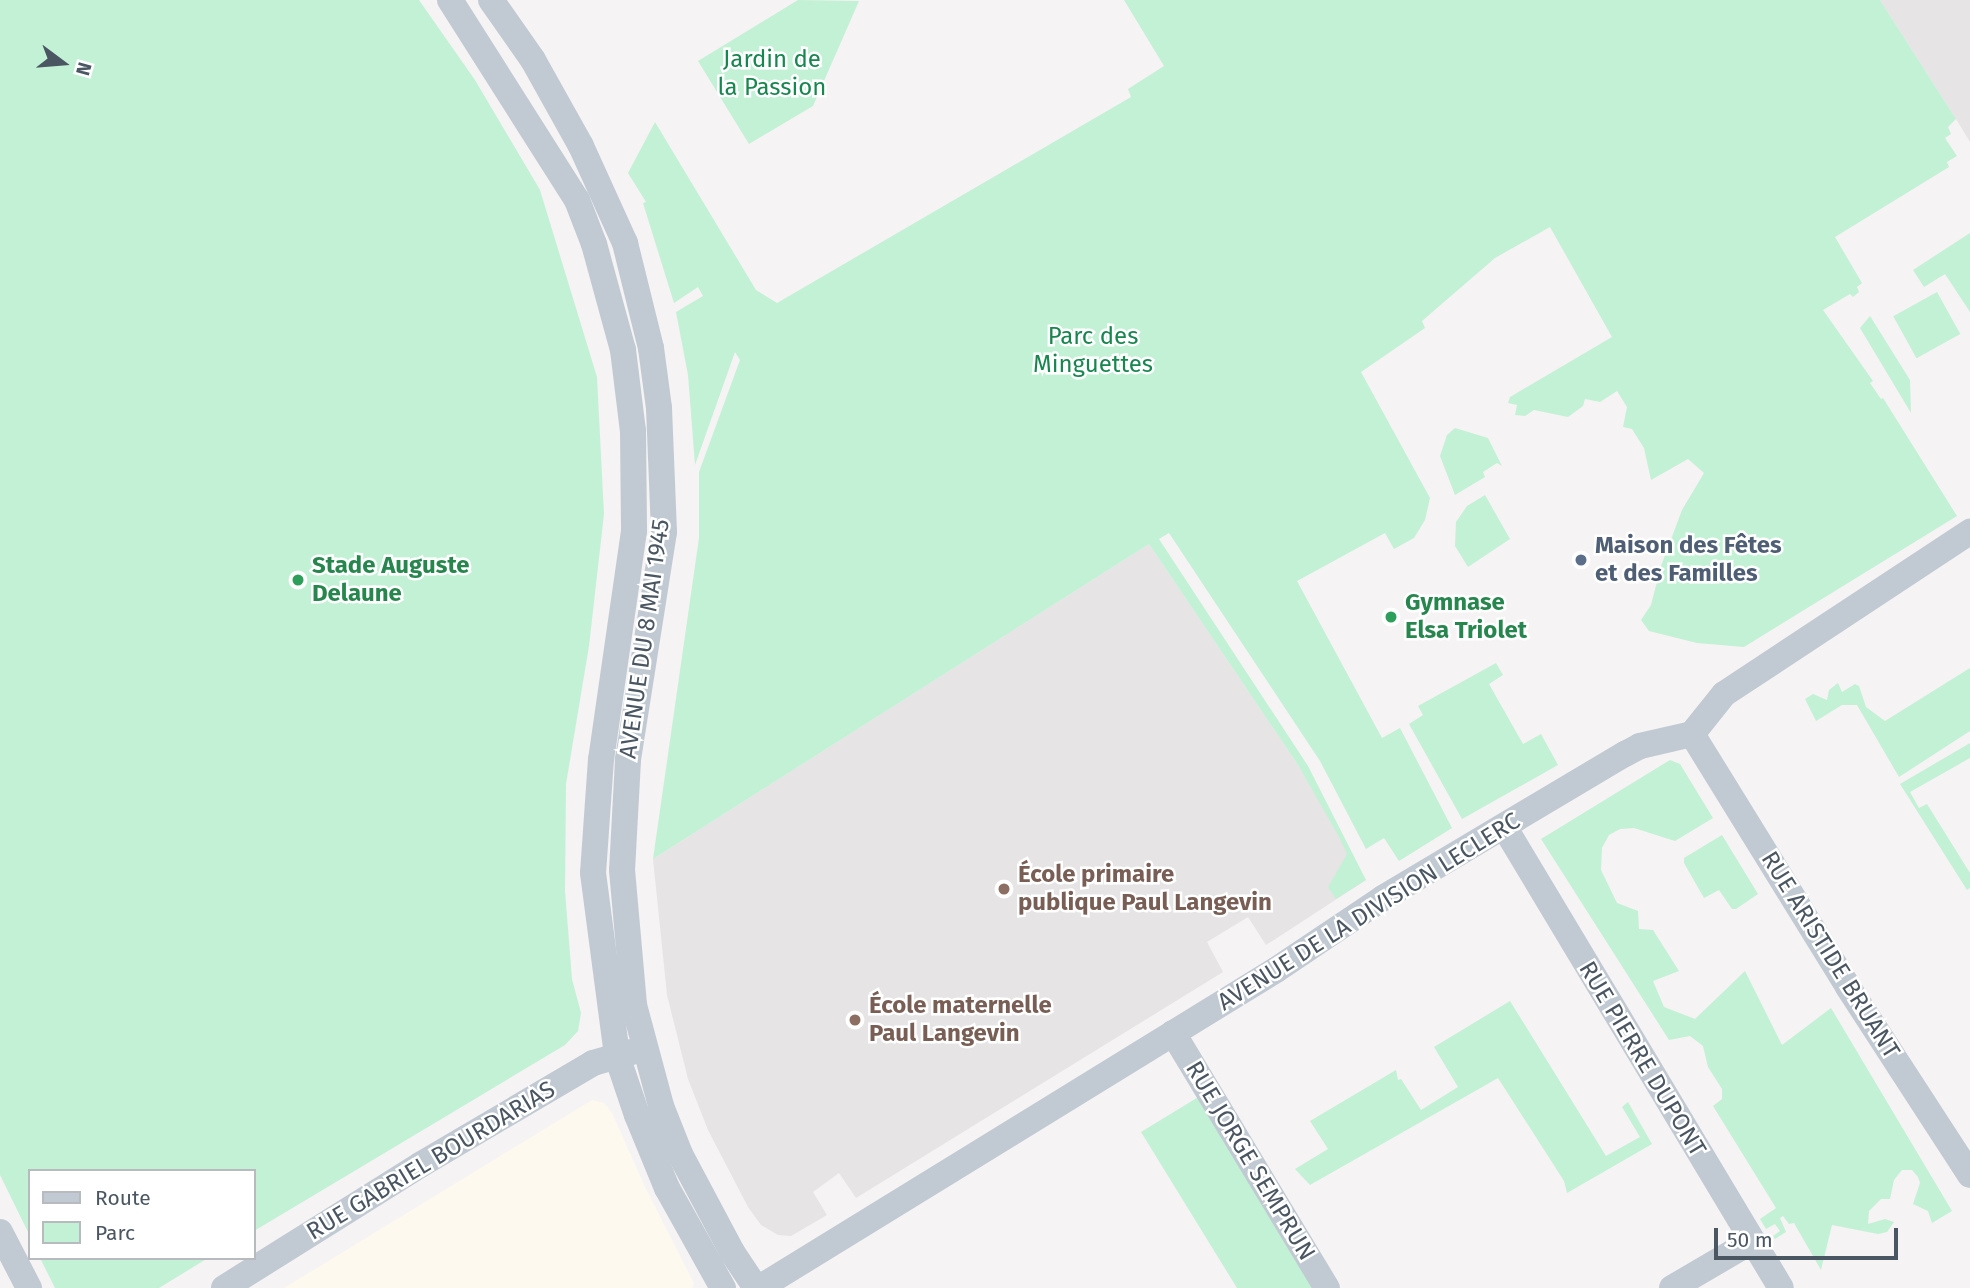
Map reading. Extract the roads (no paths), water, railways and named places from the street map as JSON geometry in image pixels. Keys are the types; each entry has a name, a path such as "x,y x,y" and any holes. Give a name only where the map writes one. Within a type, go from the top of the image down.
{"street":[{"name":"AVENUE DU 8 MAI 1945","path":"491,0 533,60 581,146 625,243 651,348 659,408 664,532 628,760 622,870 634,1005 644,1049 680,1154 732,1252 757,1288"},
{"name":"AVENUE DU 8 MAI 1945","path":"457,6 577,200 594,244 623,350 633,431 634,531 601,759 593,873 617,1056 667,1188 723,1288"},
{"path":"1692,734 1724,694 1970,532"},
{"name":"AVENUE DE LA DIVISION LECLERC","path":"757,1288 1173,1033 1384,898 1640,746 1692,734"},
{"name":"RUE ARISTIDE BRUANT","path":"1692,734 1848,987 1970,1175"},
{"name":"RUE PIERRE DUPONT","path":"1505,828 1781,1288"},
{"name":"RUE JORGE SEMPRUN","path":"1173,1033 1327,1288"},
{"name":"RUE GABRIEL BOURDARIAS","path":"224,1288 593,1063 644,1049"},
{"path":"0,1232 29,1288"},
{"path":"1672,1288 1752,1241"}],"place":[{"name":"Maison des Fêtes et des Familles","path":"1581,560"},
{"name":"Stade Auguste Delaune","path":"298,580"},
{"name":"Gymnase Elsa Triolet","path":"1391,617"},
{"name":"École primaire publique Paul Langevin","path":"1004,889"},
{"name":"École maternelle Paul Langevin","path":"855,1020"}],"park label":[{"name":"Jardin de la Passion","path":"772,74"},
{"name":"Parc des Minguettes","path":"1093,351"}]}
